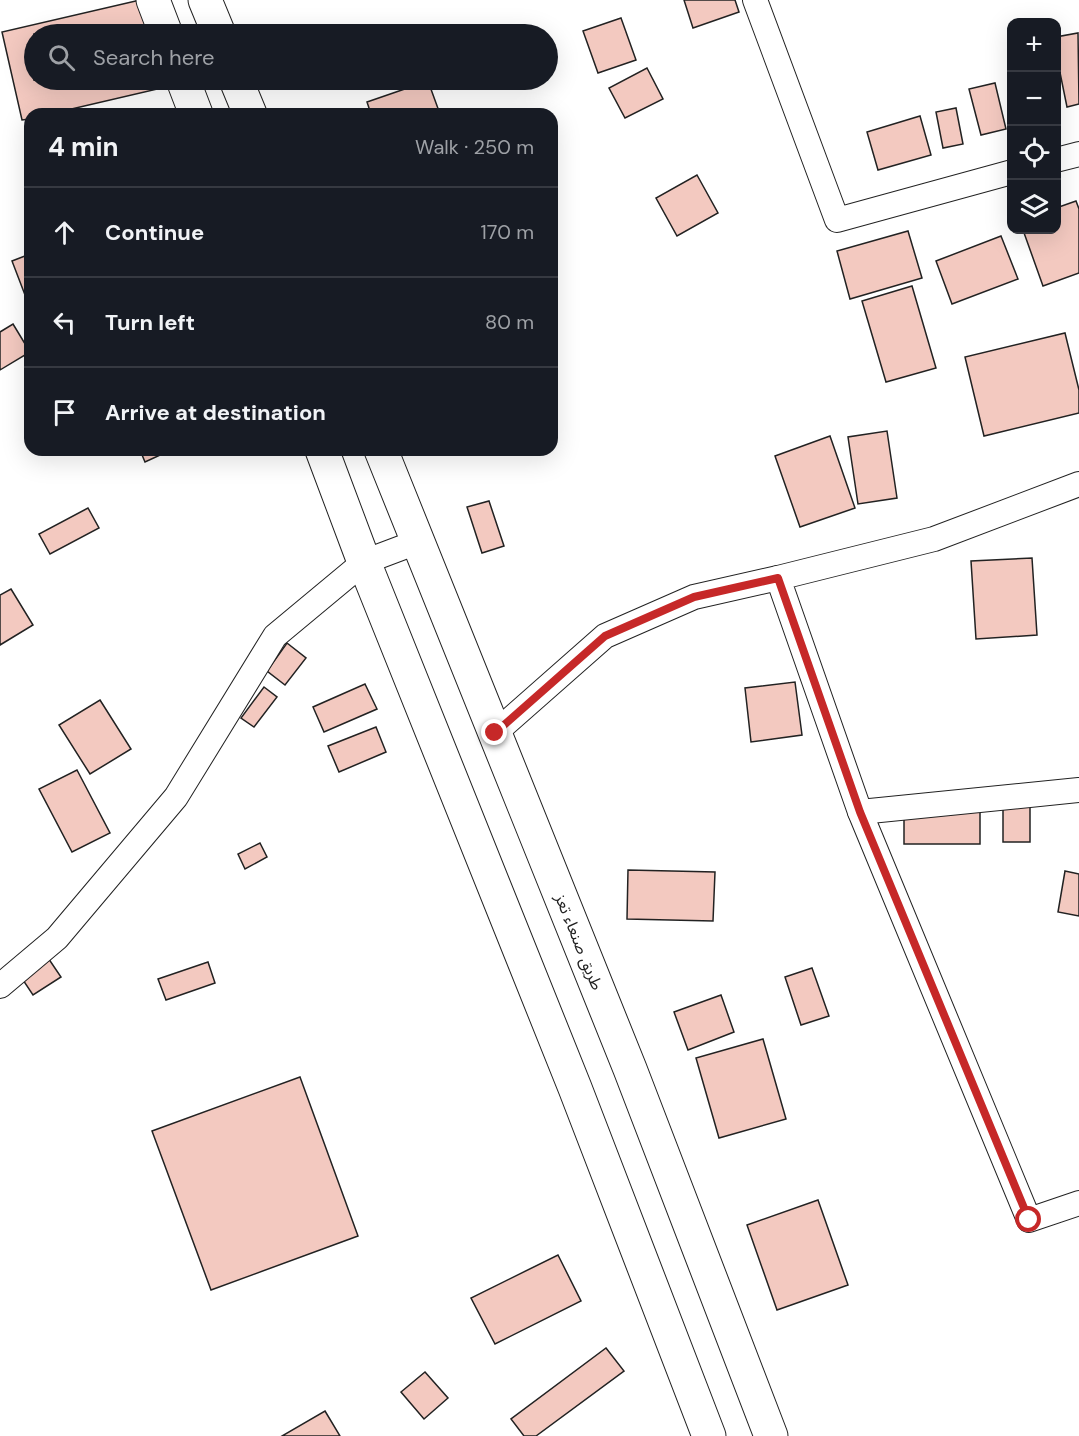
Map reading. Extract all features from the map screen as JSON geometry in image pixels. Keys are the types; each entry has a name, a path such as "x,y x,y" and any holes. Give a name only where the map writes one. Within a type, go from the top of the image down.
{"highway":[{"path":"153,0 162,24"},
{"path":"205,0 215,24"},
{"path":"187,90 193,108"},
{"path":"240,90 248,108"},
{"path":"324,456 364,562 575,1088 709,1436"},
{"name":"طريق صنعاء تعز","path":"383,456 626,1058 771,1436"}],"street":[{"path":"755,0 837,220 1007,173"},
{"path":"1061,158 1079,153"},
{"path":"495,733 605,636 694,597 934,539 1079,484"},
{"path":"0,986 57,938 176,797 275,636 364,562 417,542"},
{"path":"778,578 860,812 1029,1220 1079,1203"},
{"path":"860,812 1079,790"}],"building":[{"path":"140,0 150,24 36,24"},
{"path":"684,0 735,0 739,12 693,28"},
{"path":"621,18 636,60 598,73 583,31"},
{"path":"24,27 24,90 153,90 76,108 24,108 24,120 22,120 2,32"},
{"path":"1078,33 1079,104 1067,107 1061,78 1061,36"},
{"path":"647,68 663,99 625,118 609,88"},
{"path":"995,83 1006,129 981,135 969,89"},
{"path":"402,90 431,90 438,108 369,108 367,102"},
{"path":"956,108 963,144 943,148 936,112"},
{"path":"920,116 931,155 878,170 867,132"},
{"path":"697,175 718,213 677,236 656,198"},
{"path":"1076,201 1079,209 1079,273 1043,286 1024,234 1061,234 1061,206"},
{"path":"908,231 922,278 850,299 837,251"},
{"path":"1001,236 1018,279 952,304 936,261"},
{"path":"24,256 24,292 12,261"},
{"path":"912,286 936,368 886,382 862,301"},
{"path":"13,324 24,342 24,356 0,370 0,332"},
{"path":"1065,333 1079,390 1079,413 984,436 965,357"},
{"path":"887,431 897,498 858,504 848,437"},
{"path":"830,436 855,508 800,527 775,456"},
{"path":"142,456 158,456 145,462"},
{"path":"489,501 504,546 482,553 467,507"},
{"path":"88,508 99,528 50,554 39,534"},
{"path":"1032,558 1037,635 976,639 971,561"},
{"path":"11,589 33,625 0,645 0,595"},
{"path":"287,643 306,658 285,685 267,671"},
{"path":"795,682 802,735 751,742 745,688"},
{"path":"365,684 377,709 324,732 313,707"},
{"path":"264,687 277,697 254,727 241,718"},
{"path":"100,700 131,749 90,774 59,725"},
{"path":"376,727 386,752 339,772 328,746"},
{"path":"77,770 110,833 72,852 39,789"},
{"path":"1003,798 1030,798 1030,842 1003,842"},
{"path":"904,812 980,812 980,844 904,844"},
{"path":"260,843 267,857 245,869 238,854"},
{"path":"628,870 715,872 713,921 627,919"},
{"path":"1065,871 1079,874 1079,916 1058,912"},
{"path":"38,943 61,977 33,995 11,962"},
{"path":"208,962 215,983 166,1000 158,979"},
{"path":"812,968 829,1016 801,1025 785,977"},
{"path":"721,995 734,1032 688,1050 674,1012"},
{"path":"763,1039 786,1119 719,1138 696,1058"},
{"path":"300,1077 358,1236 211,1290 152,1131"},
{"path":"818,1200 848,1285 777,1310 747,1225"},
{"path":"558,1255 581,1301 495,1344 471,1298"},
{"path":"606,1348 624,1371 536,1436 524,1436 511,1419"},
{"path":"425,1372 448,1398 424,1419 401,1392"},
{"path":"325,1411 340,1436 282,1436"}],"route":[{"path":"495,733 605,636 694,597 778,578 860,812 1029,1220"}]}
